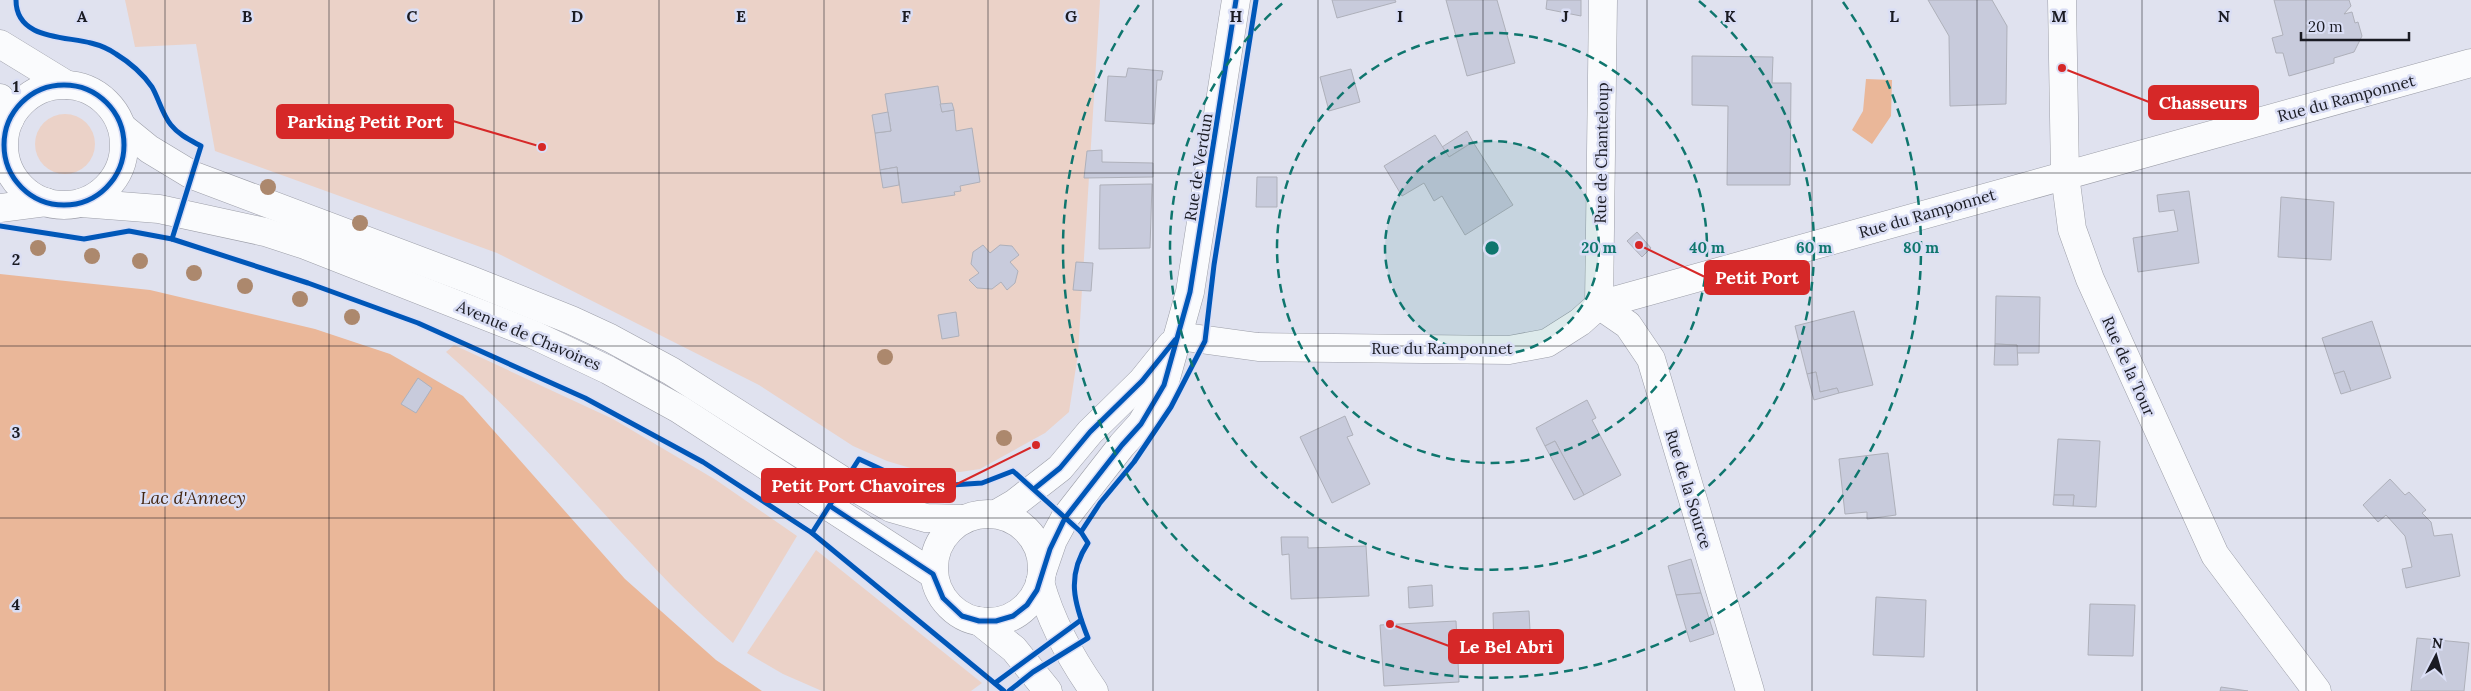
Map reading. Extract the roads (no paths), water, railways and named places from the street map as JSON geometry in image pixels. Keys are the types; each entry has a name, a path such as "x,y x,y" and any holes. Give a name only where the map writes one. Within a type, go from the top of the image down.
{"main road":[{"name":"Rue de Verdun","path":"1041,577 1053,540 1064,518 1141,424 1164,385 1190,292 1236,0"},
{"name":"Rue de Chanteloup","path":"1600,305 1602,0"},
{"name":"Rue de la Tour","path":"2062,0 2065,175 2072,229 2090,279 2215,555 2317,691"},
{"path":"0,44 67,85"},
{"name":"Rue du Ramponnet","path":"1178,336 1258,347 1509,350 1546,343 1580,322 1600,305 2471,63"},
{"path":"0,208 46,202 64,204 81,202 104,190 115,177 124,153 122,127 113,110 101,98 85,89 57,85 38,91 22,103 4,124 6,158 14,177 28,193 46,202"},
{"name":"Avenue de Chavoires","path":"122,127 149,149 192,175 471,280 610,338 671,371 845,482 891,508 926,518 964,518"},
{"name":"Avenue de Chavoires","path":"81,202 159,209 275,235 532,334 608,370 679,409 933,574"},
{"name":"Rue de la Source","path":"1600,305 1628,325 1651,359 1750,691"},
{"name":"Rue de Verdun","path":"996,514 1015,503 1060,468 1090,432 1142,381 1178,336"},
{"path":"1048,691 1014,649 979,622 962,616 948,605 938,591 933,574 934,559 938,545 952,527 964,518 980,514 996,514 1014,520 1028,532 1040,554 1041,577 1047,608 1063,642 1094,691"},
{"path":"979,622 996,622 1013,616 1033,598 1041,577"}],"water":[{"path":"1866,79 1892,80 1891,116 1872,144 1852,130 1863,111"},
{"name":"Lac d'Annecy","path":"0,274 150,290 315,329 390,354 463,396 625,579 716,660 762,691 0,691"}],"place":[{"name":"Chasseurs","path":"2062,68"},
{"name":"Parking Petit Port","path":"542,147"},
{"name":"Petit Port","path":"1639,245"},
{"name":"Petit Port Chavoires","path":"1036,445"},
{"name":"Le Bel Abri","path":"1390,624"}]}
